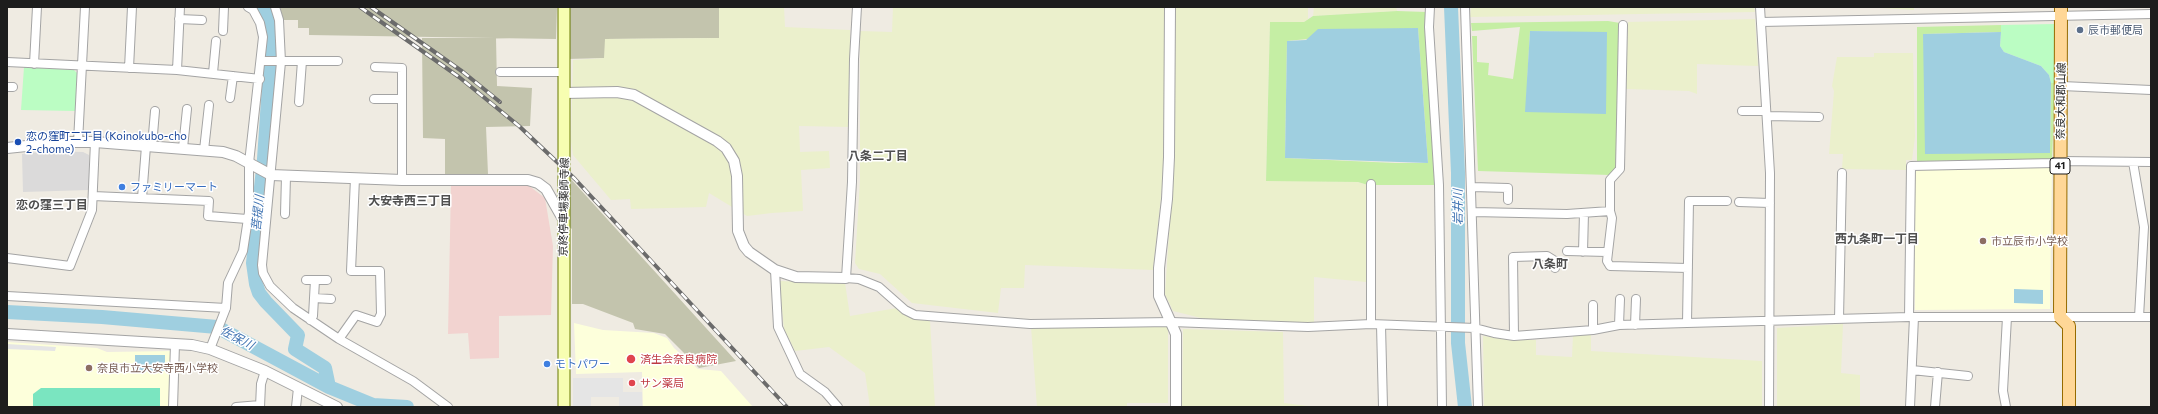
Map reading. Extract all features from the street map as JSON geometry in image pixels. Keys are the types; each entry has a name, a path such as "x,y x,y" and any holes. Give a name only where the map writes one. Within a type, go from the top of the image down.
{"main road":[{"name":"京終停車場薬師寺線","path":"564,7 564,407"},
{"name":"奈良大和郡山線","path":"2061,11 2062,86 2060,162 2060,317 2069,326 2069,407"}],"street":[{"path":"34,64 37,7"},
{"path":"78,142 85,7"},
{"path":"129,68 132,7"},
{"path":"177,70 180,7"},
{"path":"223,30 224,7"},
{"path":"275,7 279,20 280,62 262,265 264,273 270,286 280,298 310,320 339,339 413,381 448,407"},
{"path":"846,278 852,182 854,59 857,7"},
{"path":"1170,7 1169,157 1167,199 1159,268 1159,296 1165,312 1172,322 1176,334 1176,407"},
{"path":"1430,7 1429,27 1440,185 1444,327 1442,407"},
{"path":"1465,7 1473,212 1474,328 1478,407"},
{"path":"1760,7 1770,203 1769,407"},
{"path":"212,344 225,310 228,283 243,251 249,212 251,164 263,61 263,37 260,23 254,8"},
{"path":"1761,22 2061,11 2151,14"},
{"path":"179,19 202,20"},
{"path":"1623,25 1620,169 1610,180 1610,211 1612,218 1612,230 1607,252 1610,266 1688,268"},
{"path":"212,73 216,41"},
{"path":"263,61 338,61"},
{"path":"299,102 302,61"},
{"path":"7,62 177,70 260,79"},
{"path":"375,67 402,68 402,180"},
{"path":"500,72 564,72"},
{"path":"230,98 233,76"},
{"path":"2062,86 2151,90"},
{"path":"564,93 622,92 634,95 717,141 726,148 736,168 737,224 740,238 750,252 775,270 796,277 846,278 859,280 879,287 905,310 914,315 935,318 1030,324 1172,322 1308,327 1371,324 1474,328 1514,336 1594,330 1619,325 1911,317 2151,317"},
{"path":"374,99 402,99"},
{"path":"204,150 209,105"},
{"path":"183,148 187,109"},
{"path":"142,198 155,111"},
{"path":"1742,111 1819,117"},
{"path":"7,258 70,266 92,210 95,142"},
{"path":"7,148 95,142 223,152 270,174 286,176 402,180 533,181 543,186 549,193 563,219"},
{"path":"1910,407 1912,370 1911,166 2054,164 2060,162 2151,162"},
{"path":"2133,162 2144,227 2139,317"},
{"path":"1839,319 1842,173"},
{"path":"285,214 286,176"},
{"path":"339,339 356,315 377,322 381,314 380,270 351,271 355,178"},
{"path":"1371,184 1371,324"},
{"path":"1472,187 1508,188 1508,200"},
{"path":"93,196 208,201 208,216 247,219"},
{"path":"1688,323 1689,201 1727,201"},
{"path":"1739,202 1770,203"},
{"path":"1473,212 1584,213 1610,211"},
{"path":"1583,252 1584,213"},
{"path":"1567,251 1607,252"},
{"path":"1514,336 1513,257 1547,256 1555,261 1555,268"},
{"path":"775,270 778,327 800,374 825,392 838,407"},
{"path":"306,280 327,280"},
{"path":"310,320 313,316 315,280"},
{"path":"7,296 225,310"},
{"path":"314,298 330,299"},
{"path":"1619,325 1620,299"},
{"path":"1635,325 1636,299"},
{"path":"1593,305 1594,330"},
{"path":"2006,407 2004,391 2007,317"},
{"path":"1381,325 1383,407"},
{"path":"7,334 175,344 212,344 337,407"},
{"path":"172,407 175,344"},
{"path":"1912,370 1968,376"},
{"path":"236,407 260,406 261,384 265,371"},
{"path":"1935,407 1938,372"},
{"path":"296,407 298,388"}],"shaded area":[{"path":"280,7 557,7 556,39 309,35 309,28 298,28 298,20 282,20"},
{"path":"567,7 719,7 719,38 605,39 605,58 567,59"},
{"path":"719,7 784,7 785,27 850,30 850,127 799,126 800,152 829,151 830,168 801,170 803,211 747,216 709,193 706,207 631,209 630,199 611,200 573,155 571,141 573,60 604,58 605,39 719,38"},
{"path":"893,7 1165,7 1163,179 1153,270 1025,265 1024,288 1001,288 998,313 912,303 880,274 859,269 855,263 860,180 860,31 892,32"},
{"path":"1175,7 1308,7 1308,19 1304,22 1270,22 1266,180 1358,182 1368,185 1366,282 1314,277 1314,324 1213,321 1173,311 1165,294 1174,159"},
{"path":"1314,7 1396,7 1397,11 1313,16"},
{"path":"1471,7 1754,7 1755,12 1470,17"},
{"path":"1863,7 1914,7 1914,10"},
{"path":"1755,19 1758,66 1697,64 1697,94 1689,91 1626,89 1628,22"},
{"path":"422,38 496,38 497,86 532,88 530,126 486,127 488,174 445,174 445,139 423,138"},
{"path":"1874,53 1913,53 1915,137 1912,160 1906,160 1906,170 1842,169 1843,154 1829,154 1834,91 1832,86 1837,57 1874,57"},
{"path":"47,151 83,152 89,155 89,190 23,192 22,154"},
{"name":"市立辰市小学校","path":"2052,167 2050,309 1915,310 1914,173 1918,169"},
{"path":"569,177 736,361 699,368 665,334 635,329 633,323 583,304 572,304 572,229 568,226"},
{"path":"528,185 545,198 553,246 551,315 499,316 499,358 470,359 468,333 448,334 451,186"},
{"path":"779,281 845,283 850,316 897,308 911,318 930,320 935,407 870,407 865,373 829,347 795,351 784,329"},
{"name":"済生会奈良病院","path":"574,323 603,330 654,333 667,338 674,348 698,369 721,371 753,407 643,407 642,372 576,374"},
{"path":"1843,324 1841,373 1860,375 1860,407 1777,407 1777,328"},
{"path":"1031,327 1168,327 1168,403 1127,403 1127,407 1037,407"},
{"path":"1183,329 1283,332 1284,403 1316,407 1182,407"},
{"path":"1573,335 1591,335 1591,351 1762,361 1762,407 1484,407 1483,336 1511,340 1536,340 1536,355 1572,357"},
{"name":"奈良市立大安寺西小学校","path":"7,342 97,348 107,352 171,351 169,407 7,407"},
{"path":"7,344 56,347 55,351 7,349"},
{"path":"573,378 623,378 623,392 642,392 642,407 619,407 619,397 591,397 591,407 573,407"}],"green space":[{"path":"1397,11 1427,12 1425,23 1434,141 1434,185 1368,185 1358,182 1266,181 1270,22 1304,22 1313,16","holes":["1418,28 1428,163 1285,158 1287,41"]},
{"path":"1608,21 1620,23 1617,168 1610,175 1478,171 1472,36 1477,36 1477,62 1489,63 1488,75 1513,79 1520,27 1472,31 1471,23","holes":["1530,31 1607,33 1526,112"]},
{"path":"2054,24 2055,83 2051,83 2049,75 2041,66 2004,52 2000,46 2001,25"},
{"path":"2001,25 2001,32 1923,34 2050,153 2051,83 2055,83 2052,160 1917,161 1917,27"},
{"path":"24,67 74,70 78,74 76,111 21,110"},
{"path":"41,388 160,388 160,407 33,407 33,394"}],"water":[{"path":"1418,28 1428,163 1285,158 1287,41 1306,40 1318,29"},
{"path":"1530,31 1607,32 1606,114 1525,112"},
{"path":"2001,32 2000,46 2004,52 2041,66 2049,75 2051,83 2050,153 1925,154 1923,34"},
{"path":"2014,289 2043,290 2043,304 2014,303"},
{"path":"135,355 165,355 165,371 135,371"}],"waterway":[{"name":"菩提川","path":"264,7 271,31 271,55 264,159 253,263 256,284 259,293 266,302 298,335 295,349 325,368 329,387"},
{"name":"岩井川","path":"1451,7 1458,173 1458,343 1465,407"},
{"name":"佐保川","path":"7,312 102,317 217,327 329,387 373,405 407,407"}],"railway":[{"path":"360,7 459,77 519,126 575,179 787,407"},
{"path":"371,7 463,72 500,102"}],"place":[{"name":"辰市郵便局","path":"2080,30"},
{"name":"恋の窪町二丁目 (Koinokubo-cho 2-chome)","path":"18,142"},
{"name":"ファミリーマート","path":"122,187"},
{"name":"市立辰市小学校","path":"1983,241"},
{"name":"済生会奈良病院","path":"631,359"},
{"name":"モトパワー","path":"547,364"},
{"name":"奈良市立大安寺西小学校","path":"89,368"},
{"name":"サン薬局","path":"632,383"}],"district":[{"name":"八条二丁目","path":"878,156"},
{"name":"大安寺西三丁目","path":"410,201"},
{"name":"恋の窪三丁目","path":"52,205"},
{"name":"西九条町一丁目","path":"1877,239"},
{"name":"八条町","path":"1550,264"}]}
